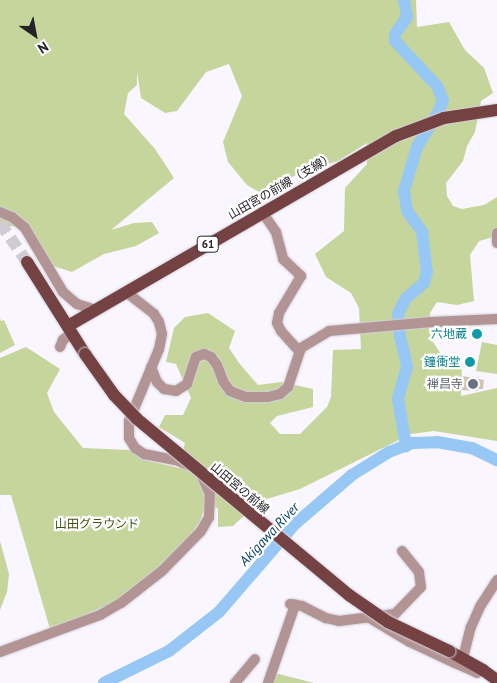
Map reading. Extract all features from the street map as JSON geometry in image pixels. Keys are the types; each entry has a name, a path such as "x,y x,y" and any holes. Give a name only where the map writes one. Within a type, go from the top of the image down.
{"main road":[{"name":"山田宮の前線（支線）","path":"70,330 95,310 396,136 444,118 494,110"},
{"name":"山田宮の前線","path":"28,262 85,354 114,395 137,419 349,595 388,622 463,658 497,680"}],"street":[{"path":"0,212 12,217 25,228 63,292 77,304 95,310"},
{"path":"262,212 276,232 283,259 301,276 279,313 277,323 280,331 299,351"},
{"path":"497,233 497,243"},
{"path":"0,652 83,623 114,608 165,568 206,522 211,499 205,480 199,472 185,463 144,454 135,448 129,438 129,421 161,342 160,324 154,314 126,292"},
{"path":"151,367 157,382 164,389 176,391 187,384 196,357 204,354 211,357 217,365 223,381 230,391 246,398 257,398 280,394 285,391 291,380 299,351 305,344 329,331 432,322 497,319"},
{"path":"60,347 70,330"},
{"path":"268,683 292,605 302,606 326,618 339,621 395,614 421,586 419,572 402,551"},
{"path":"463,658 474,619 497,580"},
{"path":"368,617 410,642 477,673 483,670"},
{"path":"235,683 255,659"}],"green space":[{"name":"山田グラウンド","path":"0,0 416,0 417,27 449,22 465,50 484,68 493,93 481,101 475,132 467,146 463,161 446,183 447,196 453,206 462,209 484,205 497,197 497,236 479,241 470,255 474,301 457,305 437,302 430,313 433,342 445,360 462,364 461,396 497,388 497,441 434,431 411,434 300,489 260,501 233,526 218,527 218,508 205,506 200,522 191,534 174,554 151,575 114,603 50,629 11,495 0,495 0,358 26,347 60,369 47,393 54,412 83,448 129,450 141,459 179,468 185,443 159,427 165,415 183,415 191,398 176,364 166,362 174,328 185,317 208,313 235,331 229,348 258,385 282,382 313,389 313,407 277,416 270,423 280,434 300,434 327,407 331,397 333,350 361,349 359,308 351,293 326,277 315,254 344,231 345,188 367,164 367,143 338,161 303,171 274,187 259,192 247,185 228,162 223,142 242,96 229,64 206,72 177,111 165,113 141,98 137,72 137,85 128,93 124,114 155,149 174,178 111,230 134,223 152,222 159,233 136,246 104,254 72,272 50,265 22,229 13,226 0,227"},
{"path":"0,318 1,321 4,320 15,345 0,353"},
{"path":"482,342 497,345 497,374 476,371"},
{"path":"0,541 9,574 7,592 0,610"},
{"path":"279,674 314,683 270,683 272,676"}],"building":[{"name":"禅昌寺","path":"463,376 484,380 483,389 478,389 477,391 462,390"}],"waterway":[{"path":"404,0 407,17 395,34 395,41 437,86 443,100 439,111 417,147 404,191 407,211 422,232 427,271 424,283 406,298 398,314 400,336 407,367 398,399 406,446"},
{"name":"Akigawa River","path":"104,683 169,651 219,612 295,524 352,475 389,452 413,443 437,442 472,448 497,460"}],"tunnel":[{"path":"0,223 27,262"}],"place":[{"name":"六地蔵","path":"477,334"},
{"name":"鐘衝堂","path":"470,362"},
{"name":"禅昌寺","path":"473,384"}]}
